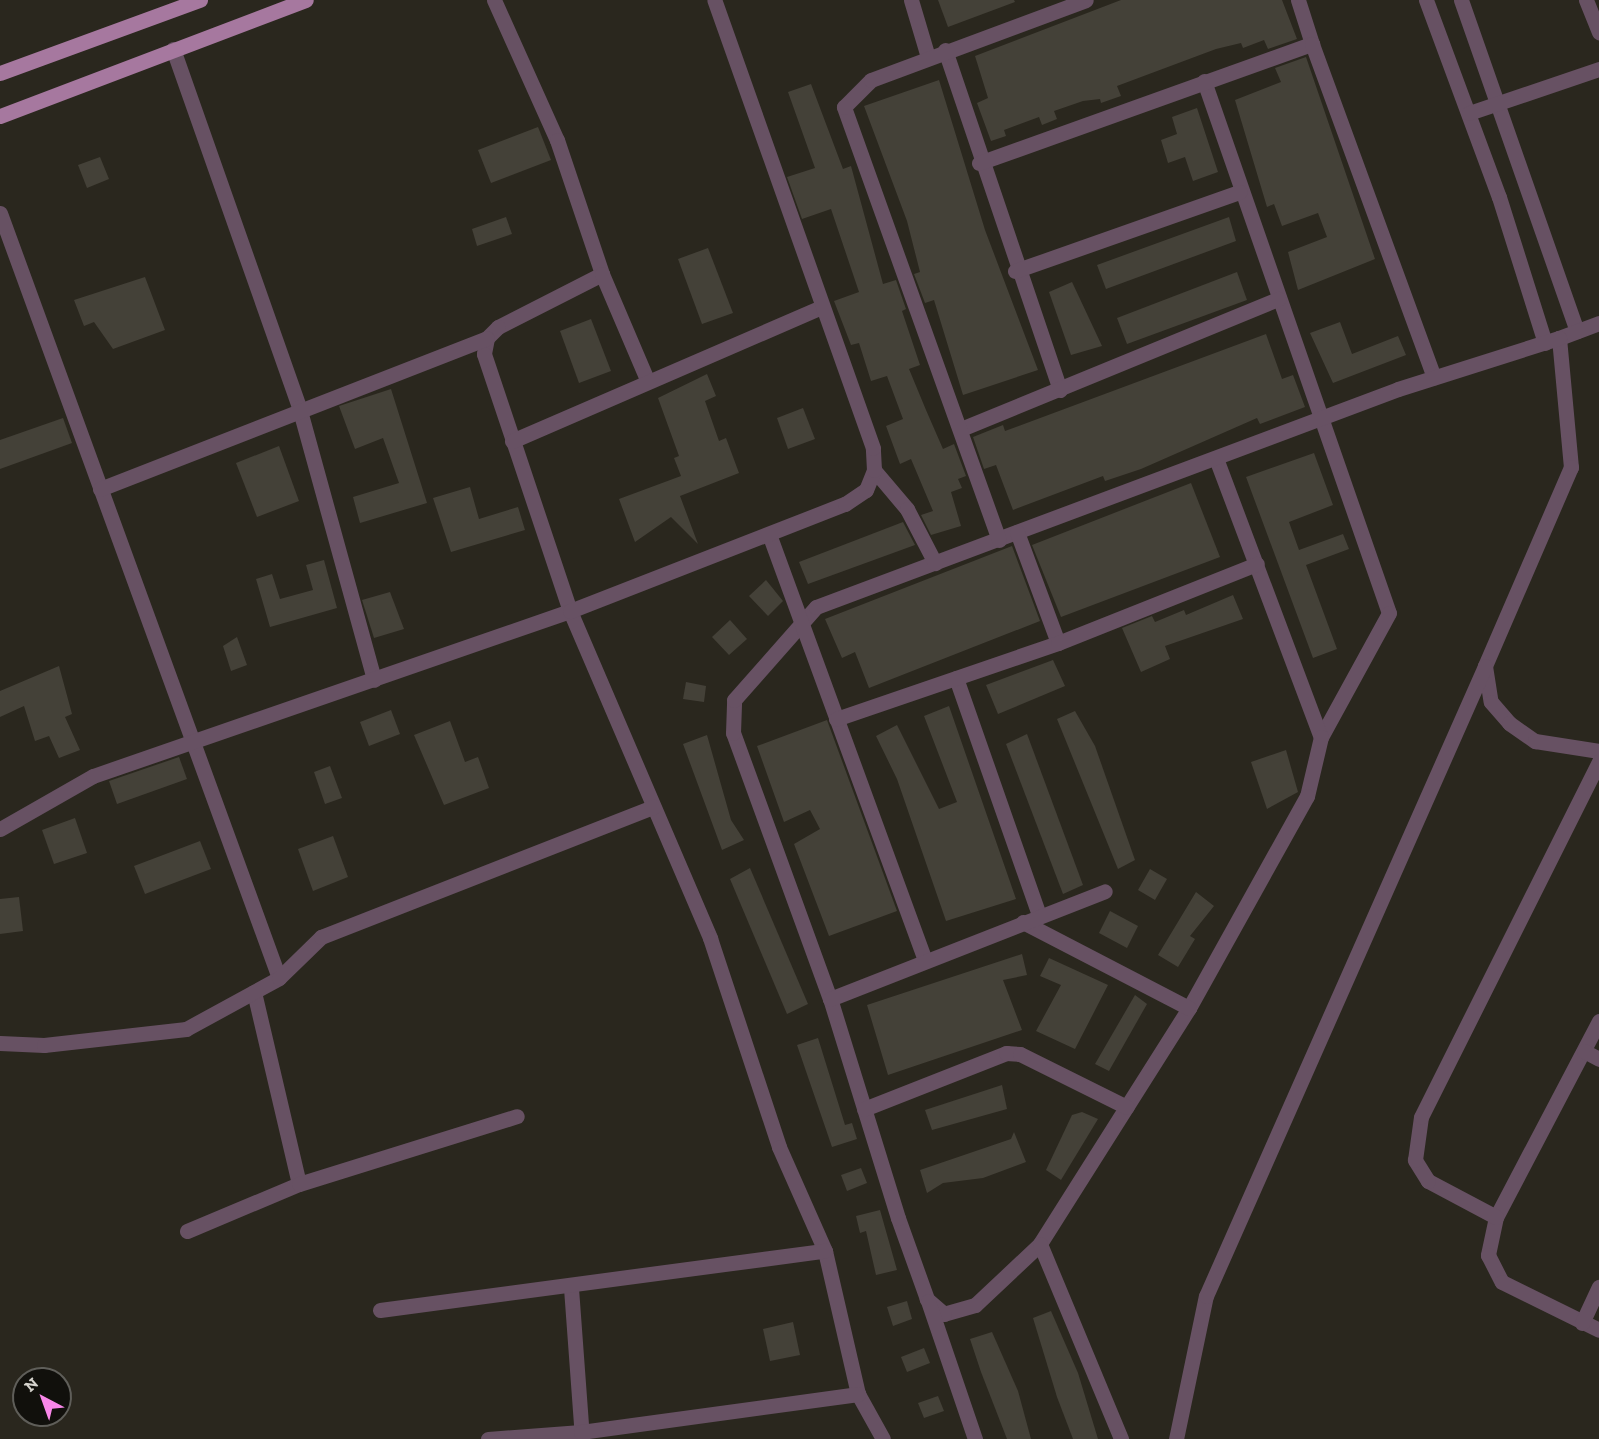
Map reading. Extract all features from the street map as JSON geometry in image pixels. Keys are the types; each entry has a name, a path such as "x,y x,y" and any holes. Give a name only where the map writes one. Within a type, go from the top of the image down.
{"main road":[{"path":"0,73 200,0"},
{"path":"0,116 306,0"}],"street":[{"path":"494,0 556,140 602,274 648,382"},
{"path":"0,829 93,776 570,610 845,504 866,490 874,470 873,448 820,308 714,0"},
{"path":"911,0 928,57"},
{"path":"999,540 844,107 871,80 945,50 1086,0"},
{"path":"1298,0 1434,377"},
{"path":"1176,1439 1206,1296 1485,666 1570,467 1552,340 1426,0"},
{"path":"1461,0 1501,105 1577,331"},
{"path":"1586,0 1599,32"},
{"path":"979,163 1312,44"},
{"path":"173,49 299,407 374,680"},
{"path":"945,50 979,163 1060,390"},
{"path":"1469,113 1501,105 1599,69"},
{"path":"927,1299 944,1314 975,1305 1040,1244 1189,1008 1307,796 1321,737 1389,613 1324,418 1239,192 1204,81"},
{"path":"1016,271 1239,192"},
{"path":"0,213 279,978"},
{"path":"100,489 299,407 487,338 498,327 602,274"},
{"path":"961,429 1278,299"},
{"path":"512,441 820,308"},
{"path":"975,1439 864,1109 830,999 733,733 734,700 799,622 816,607 999,540 1017,531 1217,461 1434,377 1599,323"},
{"path":"487,338 484,354 570,610 710,938 779,1148 825,1251 858,1394 883,1439"},
{"path":"1217,461 1321,737"},
{"path":"874,470 907,509 935,563"},
{"path":"1017,531 1058,643"},
{"path":"769,534 799,622 924,958"},
{"path":"836,719 1058,643 1257,564"},
{"path":"1485,666 1491,702 1509,723 1535,741 1599,752"},
{"path":"956,678 1039,915"},
{"path":"1496,1217 1428,1180 1415,1160 1421,1117 1599,761"},
{"path":"0,1043 44,1045 186,1029 279,978 321,937 653,807"},
{"path":"830,999 924,958 1105,891"},
{"path":"1023,922 1189,1008"},
{"path":"254,992 299,1184"},
{"path":"1599,1022 1496,1217 1488,1255 1502,1282 1599,1330"},
{"path":"1584,1051 1599,1059"},
{"path":"864,1109 1006,1053 1020,1054 1127,1107"},
{"path":"187,1231 299,1184 517,1116"},
{"path":"1040,1244 1121,1439"},
{"path":"380,1310 571,1288 825,1251"},
{"path":"1582,1323 1599,1287"},
{"path":"571,1288 581,1436"},
{"path":"488,1439 581,1436 858,1394"}],"building":[{"path":"938,0 1014,0 1015,2 948,27"},
{"path":"1121,0 1282,0 1297,39 1268,49 1264,40 1243,48 1241,43 1216,49 1117,86 1121,96 1101,103 1100,99 1083,101 1054,111 1057,119 1042,125 1039,117 1004,130 1006,136 991,141 977,103 988,98 975,56"},
{"path":"1306,57 1375,259 1298,290 1288,252 1327,237 1318,213 1282,226 1274,204 1267,207 1235,100 1281,82 1275,68"},
{"path":"939,80 985,230 1038,370 963,395 934,300 925,303 914,274 920,272 907,221 864,106"},
{"path":"811,84 843,169 851,166 883,284 896,280 906,309 902,311 920,365 909,369 943,449 954,444 966,476 958,479 962,488 951,492 961,526 931,535 921,515 933,511 911,459 900,464 886,426 903,419 887,376 871,381 859,343 851,345 834,301 859,292 831,209 802,219 787,177 815,168 788,92"},
{"path":"1197,108 1218,172 1193,181 1185,157 1168,163 1161,140 1177,134 1172,117"},
{"path":"538,127 551,160 491,183 478,150"},
{"path":"100,157 109,179 87,188 78,165"},
{"path":"506,217 512,234 477,246 472,229"},
{"path":"1229,217 1236,241 1106,289 1097,265"},
{"path":"708,248 733,313 702,324 678,259"},
{"path":"1237,272 1247,300 1127,344 1117,318"},
{"path":"145,277 165,330 113,349 94,322 84,326 74,300"},
{"path":"1072,282 1102,346 1071,355 1049,292"},
{"path":"591,319 611,371 579,383 560,331"},
{"path":"1340,322 1352,354 1398,336 1406,355 1333,383 1310,333"},
{"path":"1266,334 1282,379 1293,375 1305,407 1260,424 1257,418 1141,469 1105,481 1103,476 1013,510 996,465 984,469 973,437 1003,425 1005,431"},
{"path":"707,374 716,396 705,401 719,441 726,438 739,473 680,496 698,544 671,517 635,542 619,499 681,476 674,458 679,456 658,398"},
{"path":"391,389 427,503 360,523 353,497 399,483 383,438 355,449 339,406"},
{"path":"803,408 815,439 788,449 777,418"},
{"path":"63,418 72,443 0,469 0,440"},
{"path":"279,446 299,501 257,517 236,463"},
{"path":"1314,453 1333,505 1289,522 1299,550 1343,534 1349,549 1306,565 1337,649 1313,658 1246,477"},
{"path":"1191,483 1220,557 1061,617 1032,545"},
{"path":"470,487 479,519 518,507 525,530 451,552 433,498"},
{"path":"903,522 915,545 808,584 799,562"},
{"path":"1012,546 1040,621 869,688 855,652 842,658 825,619"},
{"path":"324,560 337,608 270,627 256,579 272,574 280,599 313,590 306,565"},
{"path":"766,580 783,601 768,616 749,596"},
{"path":"390,592 404,629 374,638 362,600"},
{"path":"1233,595 1243,619 1165,646 1170,659 1141,672 1122,628 1152,616 1155,622 1184,610 1186,615"},
{"path":"730,620 747,639 729,655 712,637"},
{"path":"237,637 247,665 231,671 223,646"},
{"path":"1053,660 1065,686 998,714 986,685"},
{"path":"59,666 72,714 65,717 80,750 59,758 49,736 35,741 24,706 0,717 0,691"},
{"path":"686,682 706,686 704,702 683,699"},
{"path":"949,706 1016,899 946,921 897,779 876,736 897,725 939,809 957,802 924,716"},
{"path":"391,710 400,734 369,746 360,722"},
{"path":"1075,711 1095,746 1135,860 1118,869 1057,719"},
{"path":"827,720 897,911 829,936 794,844 820,829 810,810 784,822 757,746"},
{"path":"450,721 465,762 478,757 489,788 444,805 414,735"},
{"path":"1027,734 1083,885 1063,894 1006,744"},
{"path":"707,735 731,820 744,840 722,850 683,744"},
{"path":"1286,750 1298,792 1267,809 1251,762"},
{"path":"179,757 187,779 117,804 109,781"},
{"path":"330,766 342,798 325,804 314,772"},
{"path":"75,818 87,853 54,864 42,830"},
{"path":"333,836 348,877 313,891 298,849"},
{"path":"200,841 211,869 145,894 134,866"},
{"path":"750,868 808,1004 787,1014 730,879"},
{"path":"1150,869 1167,879 1155,900 1138,890"},
{"path":"1196,892 1214,906 1190,936 1195,939 1178,967 1158,955"},
{"path":"19,897 23,931 0,934 0,899"},
{"path":"1110,911 1138,926 1127,948 1099,933"},
{"path":"1022,954 1027,975 1003,980 1022,1030 888,1075 867,1005"},
{"path":"1049,958 1108,985 1075,1049 1036,1031 1061,985 1040,976"},
{"path":"1135,995 1147,1004 1109,1071 1095,1064"},
{"path":"818,1038 845,1125 852,1123 857,1139 832,1147 797,1045"},
{"path":"1002,1085 1007,1109 932,1130 925,1110"},
{"path":"1082,1112 1098,1119 1061,1180 1046,1170 1072,1115"},
{"path":"1014,1132 1026,1162 983,1178 943,1183 927,1193 920,1170 1011,1139"},
{"path":"861,1168 867,1183 847,1191 841,1175"},
{"path":"880,1210 897,1270 876,1275 866,1231 860,1233 856,1216"},
{"path":"907,1301 912,1319 893,1326 887,1307"},
{"path":"1051,1311 1078,1373 1098,1439 1073,1439 1057,1397 1033,1318"},
{"path":"793,1322 800,1355 770,1361 763,1329"},
{"path":"992,1332 1018,1391 1031,1439 1007,1439 981,1372 970,1339"},
{"path":"924,1348 930,1363 907,1372 901,1357"},
{"path":"938,1396 944,1411 924,1418 918,1403"}]}
